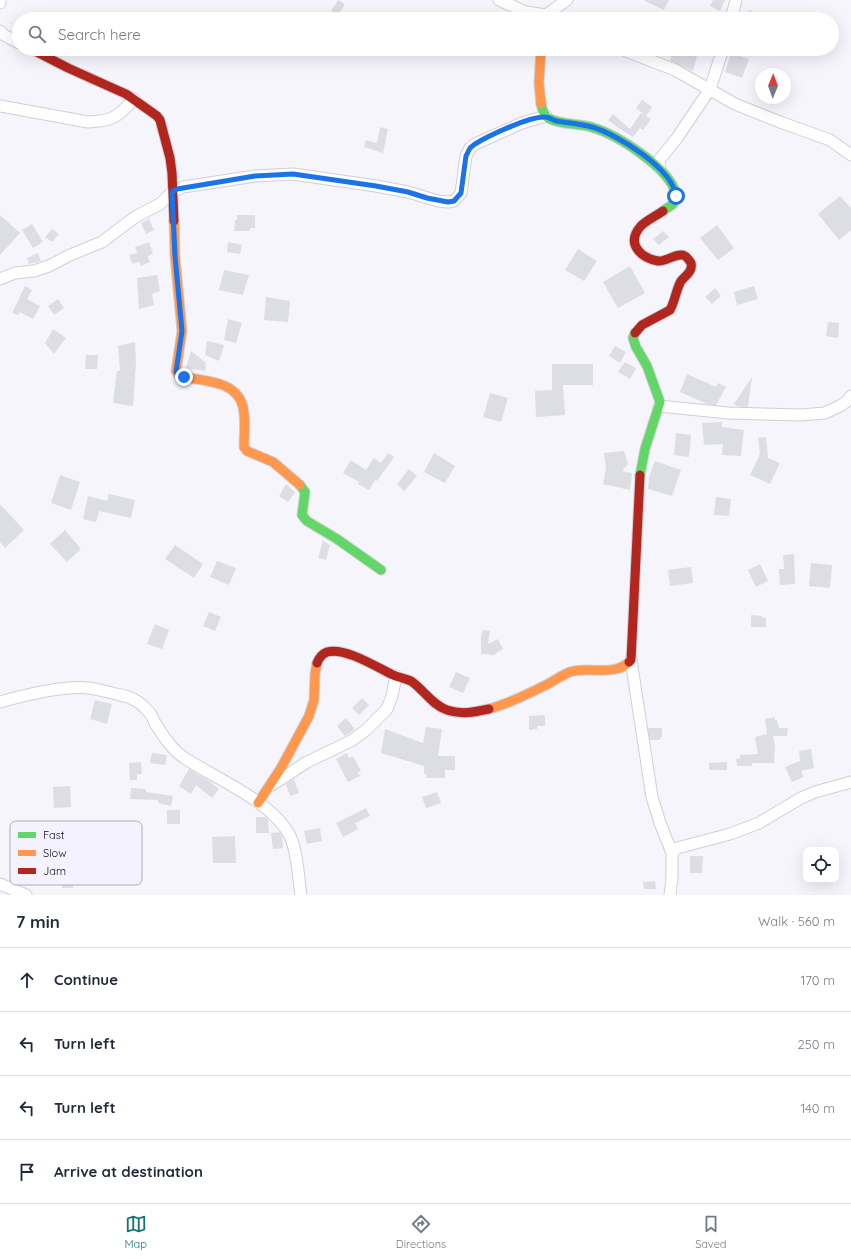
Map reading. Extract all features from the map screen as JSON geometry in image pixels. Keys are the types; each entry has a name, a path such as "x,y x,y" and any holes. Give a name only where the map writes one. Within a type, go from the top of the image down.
{"street":[{"path":"499,0 526,12"},
{"path":"554,12 567,0"},
{"path":"733,12 736,0"},
{"path":"0,31 12,39"},
{"path":"45,56 68,68 116,88 134,99 160,120 172,165 175,256 182,331 176,372 184,377 225,386 233,390 243,406 244,447 247,451 273,462 301,485 305,492 302,515 307,521 337,539 381,570"},
{"path":"541,56 539,81 542,109 546,116 556,121 594,127 644,154 659,168 675,190 676,200 673,204 640,227 634,239 635,246 645,257 652,260 660,261 682,255 687,258 691,264 690,272 681,282 676,299 670,310 642,325 635,332 633,338 634,343 647,366 660,402 645,449 640,477 632,660 652,797 660,823 672,853 670,895"},
{"path":"639,56 675,70 735,104 830,140 851,155"},
{"path":"659,168 660,159 677,138 710,90 721,56"},
{"path":"0,106 81,121 97,122 114,118 119,115 134,99"},
{"path":"0,279 15,273 34,271 49,266 70,255 102,242 134,217 160,204 172,192 183,187 255,176 293,174 376,186 448,202 454,201 461,193 466,156 470,148 475,144 522,123 546,116"},
{"path":"659,406 728,413 800,415 825,413 840,406 851,396"},
{"path":"258,803 270,786 308,721 314,705 317,663 322,654 328,651 336,651 362,660 409,681 420,688 444,709 470,714 508,702 570,672 580,670 619,669 632,660"},
{"path":"270,786 307,762 351,741 365,731 386,711 390,703 396,676"},
{"path":"0,702 29,694 74,688 90,688 130,697 147,709 164,737 180,754 258,803 283,825 290,836 296,855 301,895"},
{"path":"672,853 677,848 730,834 759,823 801,798 851,782"},
{"path":"0,884 26,895"}],"building":[{"path":"338,0 345,4 340,12 331,11"},
{"path":"643,0 669,0 664,10"},
{"path":"713,0 725,0 720,11 710,6"},
{"path":"671,56 697,56 693,71 670,61"},
{"path":"730,56 740,56 749,59 742,78 725,72"},
{"path":"642,100 652,107 646,116 636,108"},
{"path":"641,113 651,119 643,130 640,128 633,137 608,120 613,114 630,129"},
{"path":"380,127 388,129 383,153 364,147 366,140 377,143"},
{"path":"840,196 851,208 851,230 839,240 818,214"},
{"path":"0,215 20,233 0,255"},
{"path":"237,215 255,215 255,228 250,228 250,231 234,231"},
{"path":"149,219 154,230 146,234 141,223"},
{"path":"32,224 43,242 33,248 22,230"},
{"path":"717,225 734,248 718,260 700,238"},
{"path":"52,229 59,234 52,242 45,237"},
{"path":"663,231 669,237 659,245 653,239"},
{"path":"149,242 153,254 148,256 150,262 141,266 139,262 132,264 129,255 137,253 135,247"},
{"path":"228,242 242,245 240,254 227,252"},
{"path":"578,249 597,261 584,281 565,270"},
{"path":"38,253 41,261 29,264 27,258"},
{"path":"630,266 645,293 618,308 603,282"},
{"path":"224,270 249,275 243,295 219,290"},
{"path":"157,275 160,291 152,294 154,305 139,309 137,278"},
{"path":"25,286 32,290 27,299 40,306 33,319 20,312 18,315 12,313"},
{"path":"754,286 758,299 737,305 734,292"},
{"path":"715,288 721,296 712,304 705,297"},
{"path":"266,297 290,301 288,322 264,320"},
{"path":"58,299 64,308 54,315 48,306"},
{"path":"228,319 242,323 236,343 224,340"},
{"path":"828,322 839,323 838,338 826,336"},
{"path":"53,329 66,338 54,354 45,343"},
{"path":"207,341 224,345 219,361 205,355"},
{"path":"135,342 136,363 133,406 113,403 117,371 120,371 118,346"},
{"path":"615,346 626,352 620,363 609,356"},
{"path":"191,351 206,363 205,371 186,368"},
{"path":"86,355 98,355 97,369 85,369"},
{"path":"625,362 636,368 630,379 618,372"},
{"path":"552,364 593,364 593,385 563,385 565,415 536,417 535,391 552,390"},
{"path":"687,374 716,387 718,383 726,387 716,405 707,404 680,392"},
{"path":"752,377 748,407 737,406 734,404"},
{"path":"490,393 508,398 501,422 483,417"},
{"path":"722,422 722,427 744,430 741,456 722,455 723,444 704,445 702,423"},
{"path":"676,433 691,435 689,457 674,455"},
{"path":"766,437 768,458 780,463 770,484 750,475 760,454 758,438"},
{"path":"624,451 628,464 622,471 632,473 630,490 603,484 606,468 604,453"},
{"path":"388,453 394,457 377,481 375,480 369,490 358,484 359,482 343,473 351,460 366,470 374,458 381,463"},
{"path":"434,453 455,466 445,483 424,472"},
{"path":"655,461 681,470 672,496 648,489 649,477"},
{"path":"409,469 417,476 404,491 397,484"},
{"path":"60,475 80,482 71,510 51,503"},
{"path":"286,484 295,492 288,502 279,496"},
{"path":"109,494 135,500 131,518 99,511 96,522 83,519 88,496 107,501"},
{"path":"716,497 731,499 729,516 714,515"},
{"path":"0,504 24,530 5,548 0,542"},
{"path":"65,530 81,549 67,562 50,544"},
{"path":"323,541 330,545 326,560 318,558"},
{"path":"175,545 203,564 194,578 165,559"},
{"path":"794,554 795,584 780,585 779,569 784,569 783,555"},
{"path":"217,561 236,568 229,585 210,577"},
{"path":"811,563 832,565 830,588 809,586"},
{"path":"760,564 768,581 756,587 748,570"},
{"path":"691,567 693,583 670,586 668,570"},
{"path":"209,612 221,617 215,631 203,626"},
{"path":"751,615 766,618 766,627 751,627"},
{"path":"155,624 169,630 162,649 147,644"},
{"path":"483,630 490,631 488,644 498,639 503,649 494,655 481,654 481,637"},
{"path":"456,672 470,678 463,693 449,687"},
{"path":"362,698 369,705 359,715 352,708"},
{"path":"95,700 112,704 107,724 90,719"},
{"path":"545,715 545,726 537,726 537,729 529,730 529,716"},
{"path":"775,717 775,721 777,720 779,728 788,728 787,736 773,736 775,747 774,763 752,763 752,766 737,766 736,759 740,758 740,755 758,754 755,737 767,734 765,719"},
{"path":"346,718 355,729 345,736 337,726"},
{"path":"426,727 442,729 438,756 455,756 455,770 445,770 445,778 426,778 426,774 424,774 424,766 381,753 385,729 423,743"},
{"path":"648,728 662,728 662,737 660,737 660,740 650,740"},
{"path":"811,749 814,768 801,771 804,777 792,782 785,767 800,761 799,751"},
{"path":"152,753 167,755 165,765 150,763"},
{"path":"347,753 349,758 353,756 361,771 358,772 360,776 348,782 336,759"},
{"path":"141,762 142,774 137,774 137,780 130,780 129,763"},
{"path":"727,762 727,770 709,770 709,763"},
{"path":"189,769 208,780 219,789 212,798 196,785 191,794 179,786"},
{"path":"294,779 299,793 290,796 286,784"},
{"path":"70,786 71,807 54,808 53,787"},
{"path":"131,788 146,789 146,792 173,796 171,806 158,803 158,800 130,799"},
{"path":"437,792 441,803 426,808 422,797"},
{"path":"366,808 370,816 355,823 358,829 343,837 336,823"},
{"path":"167,810 180,810 180,824 167,824"},
{"path":"256,817 265,817 268,820 269,833 256,833"},
{"path":"320,828 322,841 307,844 304,831"},
{"path":"279,832 282,836 283,848 273,849 271,833"},
{"path":"235,836 236,863 213,863 212,837"},
{"path":"690,856 703,856 702,873 690,873"},
{"path":"655,881 656,889 644,889 643,882"},
{"path":"62,885 73,885 73,888 62,888"}],"traffic: fast":[{"path":"541,104 543,112 548,118 558,122 591,127 602,131 627,144 653,163 663,173 676,194 673,204 663,211"},
{"path":"635,333 633,338 636,347 647,366 660,402 645,449 640,475"},
{"path":"300,485 305,492 302,515 307,521 337,539 381,570"}],"traffic: slow":[{"path":"541,56 539,83 541,104"},
{"path":"174,221 175,256 182,331 176,371 179,375 184,377 210,381 227,387 234,392 240,398 244,412 244,447 247,451 273,462 300,485"},
{"path":"489,709 518,698 570,672 577,670 616,669 629,662"},
{"path":"258,803 281,768 309,716 314,700 317,663"}],"traffic: jam":[{"path":"45,56 126,94 157,116 160,120 170,158 174,221"},
{"path":"635,333 642,325 670,310 681,281 691,269 691,263 683,255 658,261 646,257 637,249 635,239 636,233 640,227 663,211"},
{"path":"629,662 631,660 640,475"},
{"path":"317,663 321,656 327,652 342,652 359,658 393,675 411,681 432,701 442,708 452,712 463,713 489,709"}],"route":[{"path":"184,377 176,372 182,331 175,256 172,192 177,189 255,176 293,174 376,186 408,192 443,202 454,201 461,193 464,180 466,156 470,148 479,141 522,123 546,116 556,121 577,123 594,127 644,154 659,168 675,190 676,196"}]}
